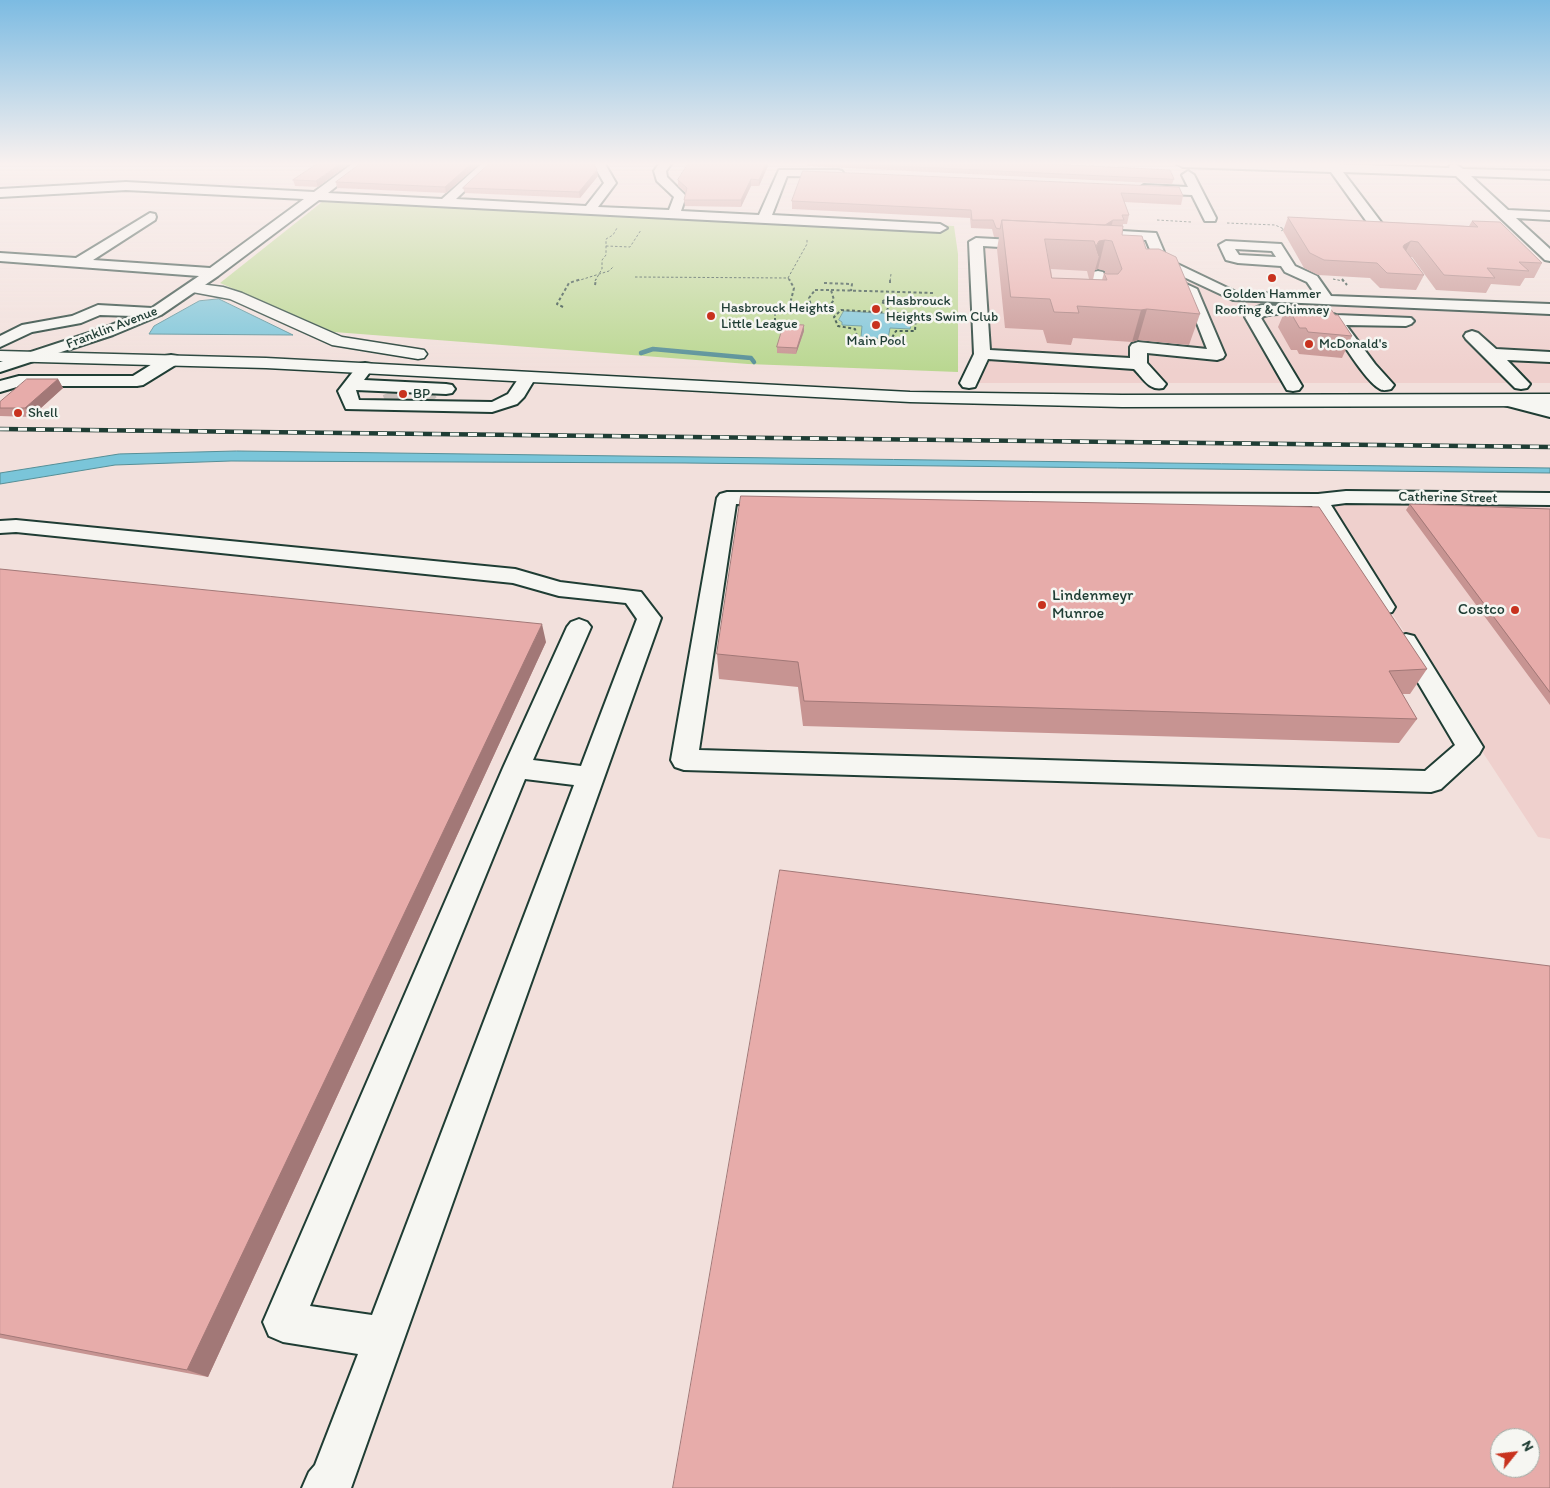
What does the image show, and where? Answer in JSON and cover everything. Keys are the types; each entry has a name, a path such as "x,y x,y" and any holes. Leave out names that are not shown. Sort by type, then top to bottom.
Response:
{"highway":[{"path":"192,288 223,292 236,296 338,341 418,354"},
{"path":"0,343 418,354 774,376 970,383 1293,386 1550,384"},
{"path":"0,356 171,360 365,368 910,397 1132,401 1550,400"}],"street":[{"path":"77,264 124,233"},
{"name":"Franklin Avenue","path":"0,367 122,326 156,312 266,233"},
{"path":"1529,233 1543,245 1550,257"},
{"path":"1108,249 1078,240 1152,236 1150,251 1161,261 1233,296 1550,309"},
{"path":"970,383 982,354 976,242 1051,246"},
{"path":"0,257 213,273"},
{"path":"1285,262 1290,269 1312,279 1328,300"},
{"path":"1119,346 1217,355 1192,292 1144,268"},
{"path":"1098,275 1104,300"},
{"path":"1427,290 1437,305"},
{"path":"0,343 28,328 58,308"},
{"path":"0,328 28,328 76,320 98,310 156,312"},
{"path":"1293,386 1253,317 1262,310 1305,311 1334,320 1418,322"},
{"path":"1334,320 1369,368 1385,385"},
{"path":"1525,323 1531,320 1550,321"},
{"path":"1472,328 1492,354 1521,384"},
{"path":"981,336 1000,337"},
{"path":"1138,347 1139,364 1157,384"},
{"path":"1492,354 1547,351"},
{"path":"982,354 1139,364"},
{"path":"69,381 94,358"},
{"path":"0,386 19,380 137,381 171,360"},
{"path":"365,368 347,391 352,405 383,396 437,398 492,407 506,405 514,401 528,377"},
{"path":"1510,401 1550,412"},
{"name":"Catherine Street","path":"1318,500 1470,747 1431,782 684,760 727,498 1318,500 1346,497 1550,499"},
{"path":"0,527 16,526 515,576 559,589 633,597 649,618 332,1480 325,1488"},
{"path":"385,1337 283,1322 516,768 579,627"},
{"path":"516,768 590,777"}],"path":[{"path":"606,246 630,247 638,233"},
{"path":"788,278 807,244 805,234"},
{"path":"595,285 595,281 602,269 600,264 602,258 606,255"},
{"path":"563,307 557,304 569,283 609,270 614,266"},
{"path":"890,283 891,274"},
{"path":"635,277 788,278"},
{"path":"775,321 775,312 788,312 794,288 788,278"},
{"path":"1326,278 1342,279 1350,289"},
{"path":"824,283 852,284 851,292"},
{"path":"831,290 834,300 828,307 811,306 809,298 815,290 831,290 851,292 890,291 934,294"},
{"path":"889,298 890,291"},
{"path":"889,298 897,302 889,305 881,301 889,298"},
{"path":"888,311 889,305"},
{"path":"841,310 888,311 916,314 915,331 896,331 890,342 875,343 858,340 855,329 838,326 834,318 841,310"}],"shaded area":[{"path":"976,242 1137,250 1233,296 1550,309 1550,383 970,383"},
{"path":"1318,500 1550,506 1550,839 1538,837"}],"green space":[{"path":"282,233 955,233 958,254 958,372 748,364 334,332 220,283"}],"water":[{"path":"219,299 293,335 149,334 154,326 199,301"},
{"name":"Main Pool","path":"844,311 911,315 913,324 910,329 890,328 888,339 861,337 862,326 842,325 842,322 839,320"},
{"path":"237,451 1550,468 1550,473 685,463 231,461 115,465 0,484 0,473 119,454"}],"building":[{"path":"1004,233 1122,233 1122,235 1142,236 1146,249 1159,249 1176,257 1200,314 1147,309 1077,306 1079,313 1054,312 1050,299 1011,297","holes":["1045,239 1094,241 1099,256 1096,246 1099,241 1112,241 1122,269 1118,274 1104,273 1107,280 1052,278"]},
{"path":"1298,233 1512,233 1542,263 1519,262 1529,271 1487,268 1495,278 1444,275 1418,242 1411,241 1403,247 1424,275 1387,273 1377,263 1324,260 1310,253"},
{"path":"1287,306 1330,308 1335,315 1338,315 1352,336 1308,332 1306,328 1300,328"},
{"path":"784,324 804,325 797,348 777,347"},
{"path":"27,379 58,379 25,408 0,408 0,402"},
{"name":"Lindenmeyr Munroe","path":"741,496 1319,507 1427,669 1389,671 1417,719 804,701 798,662 717,654"},
{"name":"Costco","path":"1410,504 1550,509 1550,692"},
{"path":"0,569 542,624 187,1370 0,1334"},
{"path":"780,870 1550,966 1550,1488 673,1488"}],"waterway":[{"path":"641,353 653,349 751,358 754,362"}],"tunnel":[{"path":"390,392 394,401"},
{"path":"424,393 430,402"}],"railway":[{"path":"0,429 1550,447"}],"place":[{"name":"Golden Hammer Roofing & Chimney","path":"1272,278"},
{"name":"Hasbrouck Heights Swim Club","path":"876,309"},
{"name":"Hasbrouck Heights Little League","path":"711,316"},
{"name":"Main Pool","path":"876,325"},
{"name":"McDonald's","path":"1309,344"},
{"name":"BP","path":"403,394"},
{"name":"Shell","path":"18,413"},
{"name":"Lindenmeyr Munroe","path":"1042,605"},
{"name":"Costco","path":"1515,610"}]}
